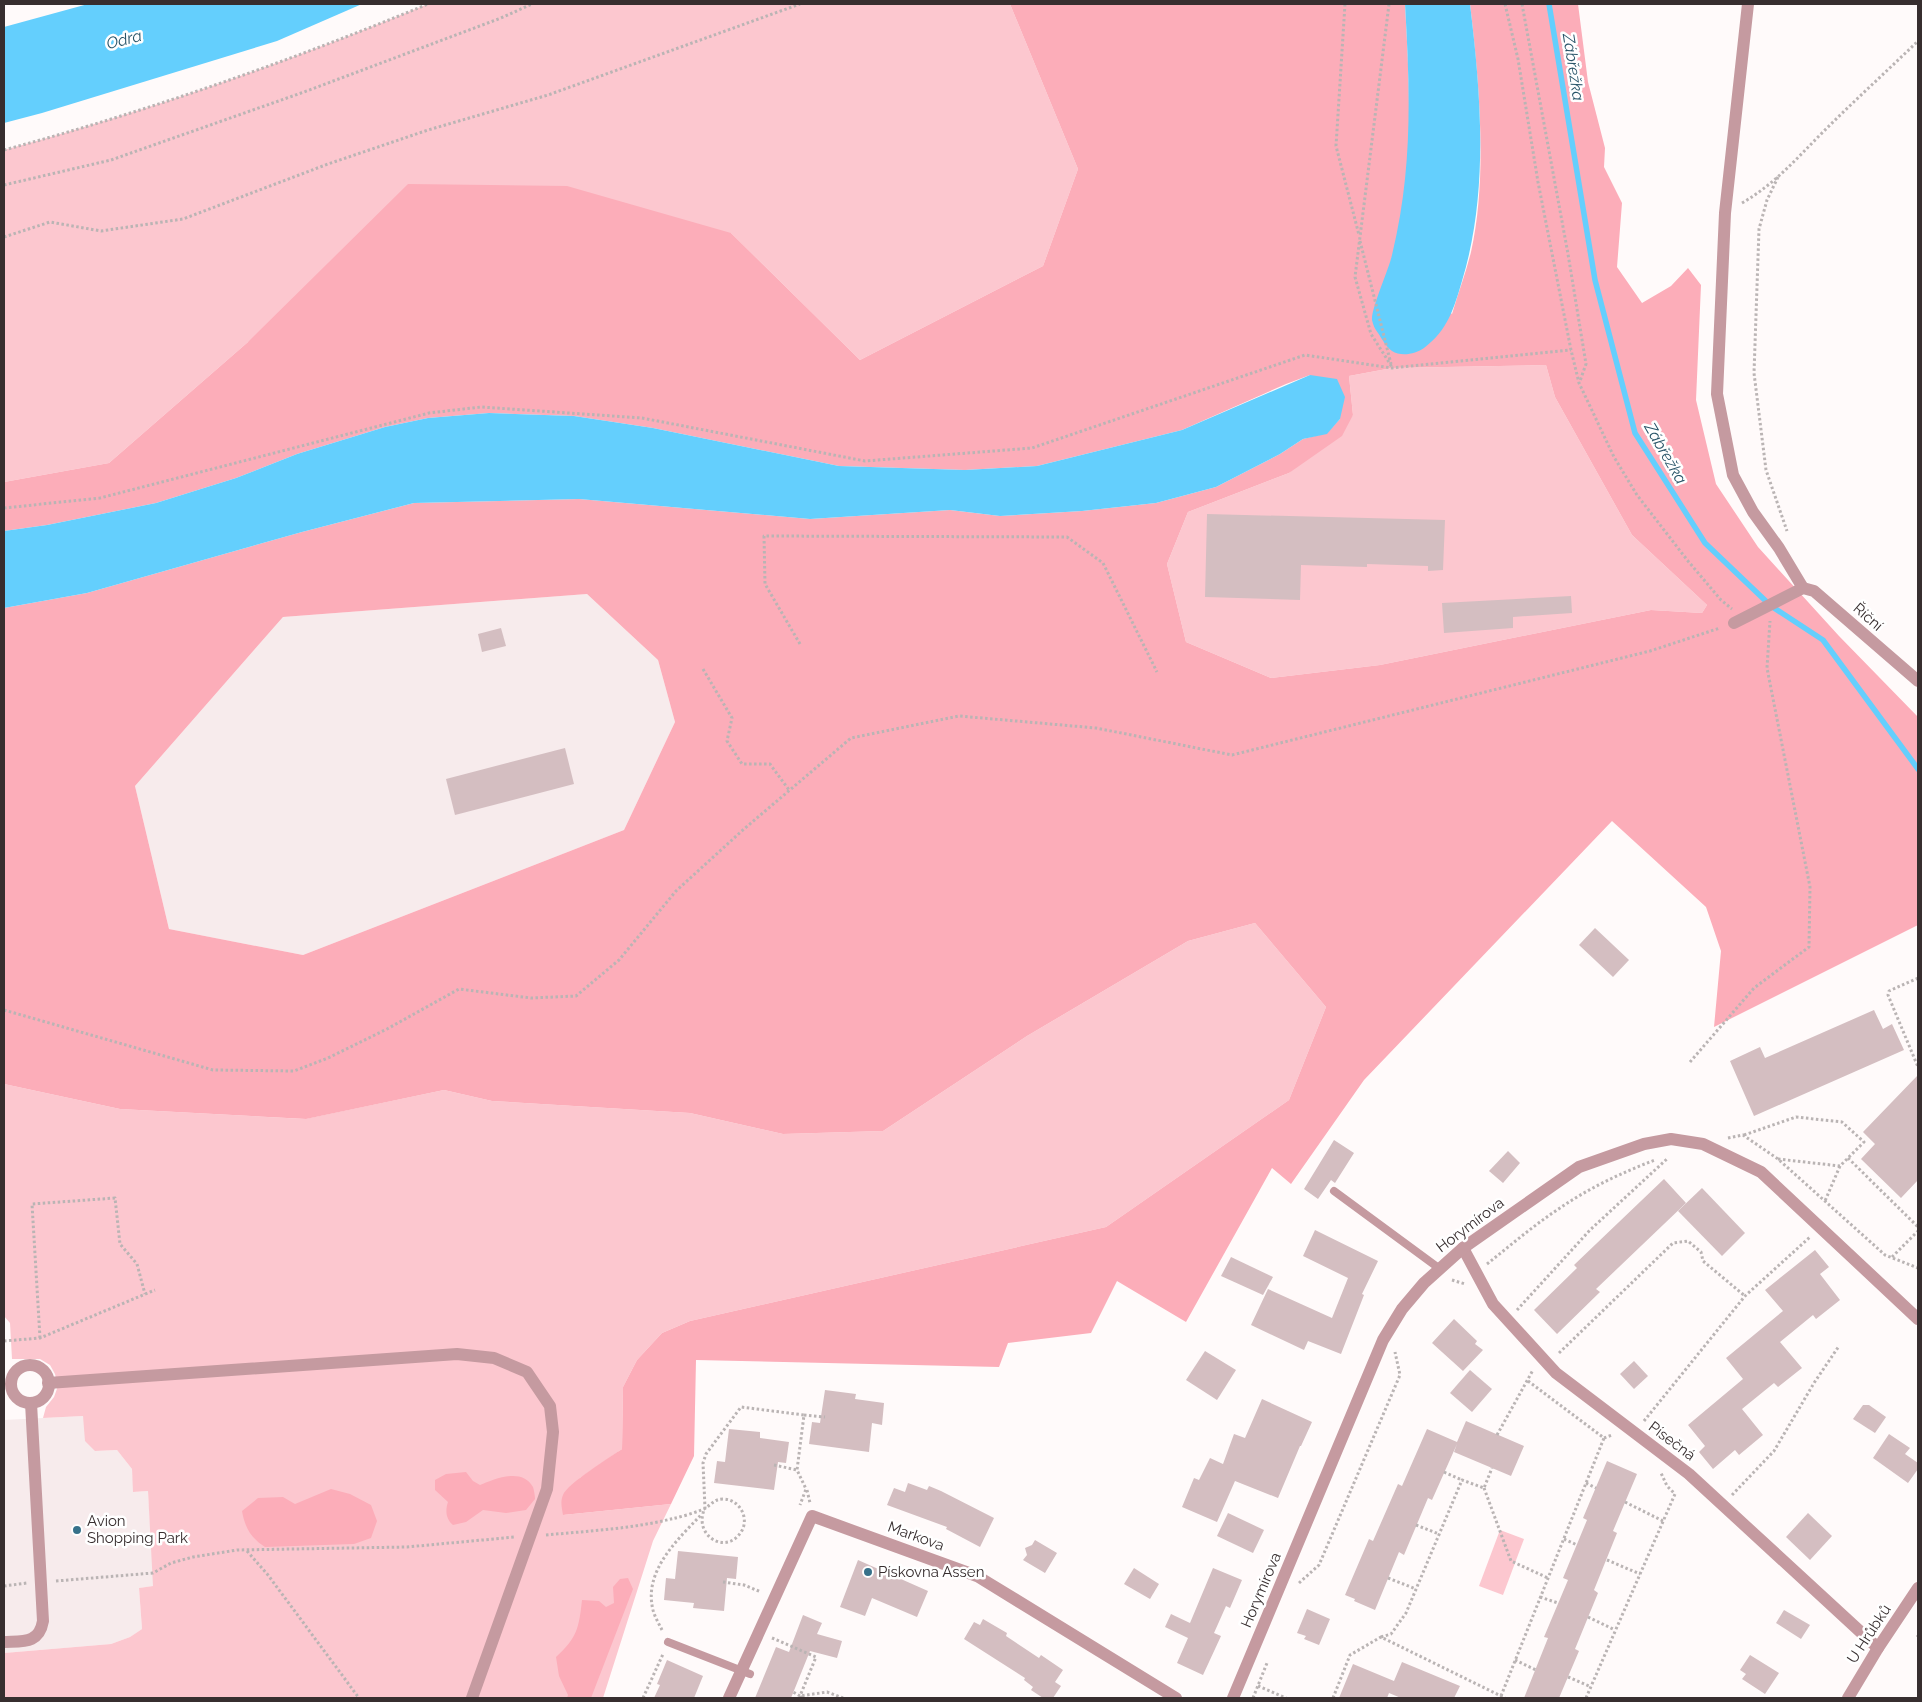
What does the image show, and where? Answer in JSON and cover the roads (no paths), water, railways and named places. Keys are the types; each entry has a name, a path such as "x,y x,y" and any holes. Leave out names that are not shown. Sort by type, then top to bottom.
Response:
{"street":[{"path":"1739,621 1768,611 1798,590 1779,548 1753,512 1733,475 1717,394 1725,212 1748,4"},
{"name":"Říční","path":"1798,590 1814,591 1918,681"},
{"name":"Horymírova","path":"1233,1698 1383,1340 1402,1309 1424,1283 1463,1248 1579,1167 1644,1144 1671,1139 1703,1144 1761,1172 1918,1319"},
{"name":"Písečná","path":"1463,1248 1493,1304 1556,1373 1689,1474 1878,1648"},
{"path":"48,1383 457,1354 494,1358 527,1372 550,1406 553,1432 547,1489 472,1698"},
{"path":"29,1365 36,1366 42,1370 47,1376 48,1383 48,1390 44,1397 31,1403 23,1402 17,1398 7,1385 15,1372 21,1367 29,1365"},
{"path":"4,1642 23,1642 33,1639 41,1631 43,1621 31,1403"},
{"name":"Markova","path":"729,1698 746,1672 812,1516 977,1576 1176,1698"},
{"name":"U Hrůbků","path":"1848,1698 1878,1648 1918,1588"}],"lane":[{"path":"1334,1191 1440,1269"},
{"path":"668,1642 746,1672"}],"water":[{"name":"Odra","path":"88,4 362,4 277,41 4,123 4,27"},
{"path":"1405,4 1470,4 1477,73 1480,143 1476,213 1471,247 1456,300 1449,318 1439,334 1421,350 1404,354 1396,353 1388,348 1376,330 1372,315 1392,255 1404,191 1409,99"},
{"path":"1310,375 1337,379 1345,397 1340,419 1327,434 1303,439 1280,454 1216,487 1156,503 1082,511 1000,516 950,510 810,519 579,499 414,503 302,532 87,593 4,608 4,531 47,525 156,503 236,478 297,454 385,427 428,418 489,413 574,416 653,428 839,466 965,470 1037,466 1182,430"}],"waterway":[{"name":"Zábřežka","path":"1549,4 1595,280 1635,433 1705,543 1771,606 1823,640 1918,769"}],"place":[{"name":"Avion Shopping Park","path":"77,1530"},
{"name":"Pískovna Assen","path":"868,1572"}]}
